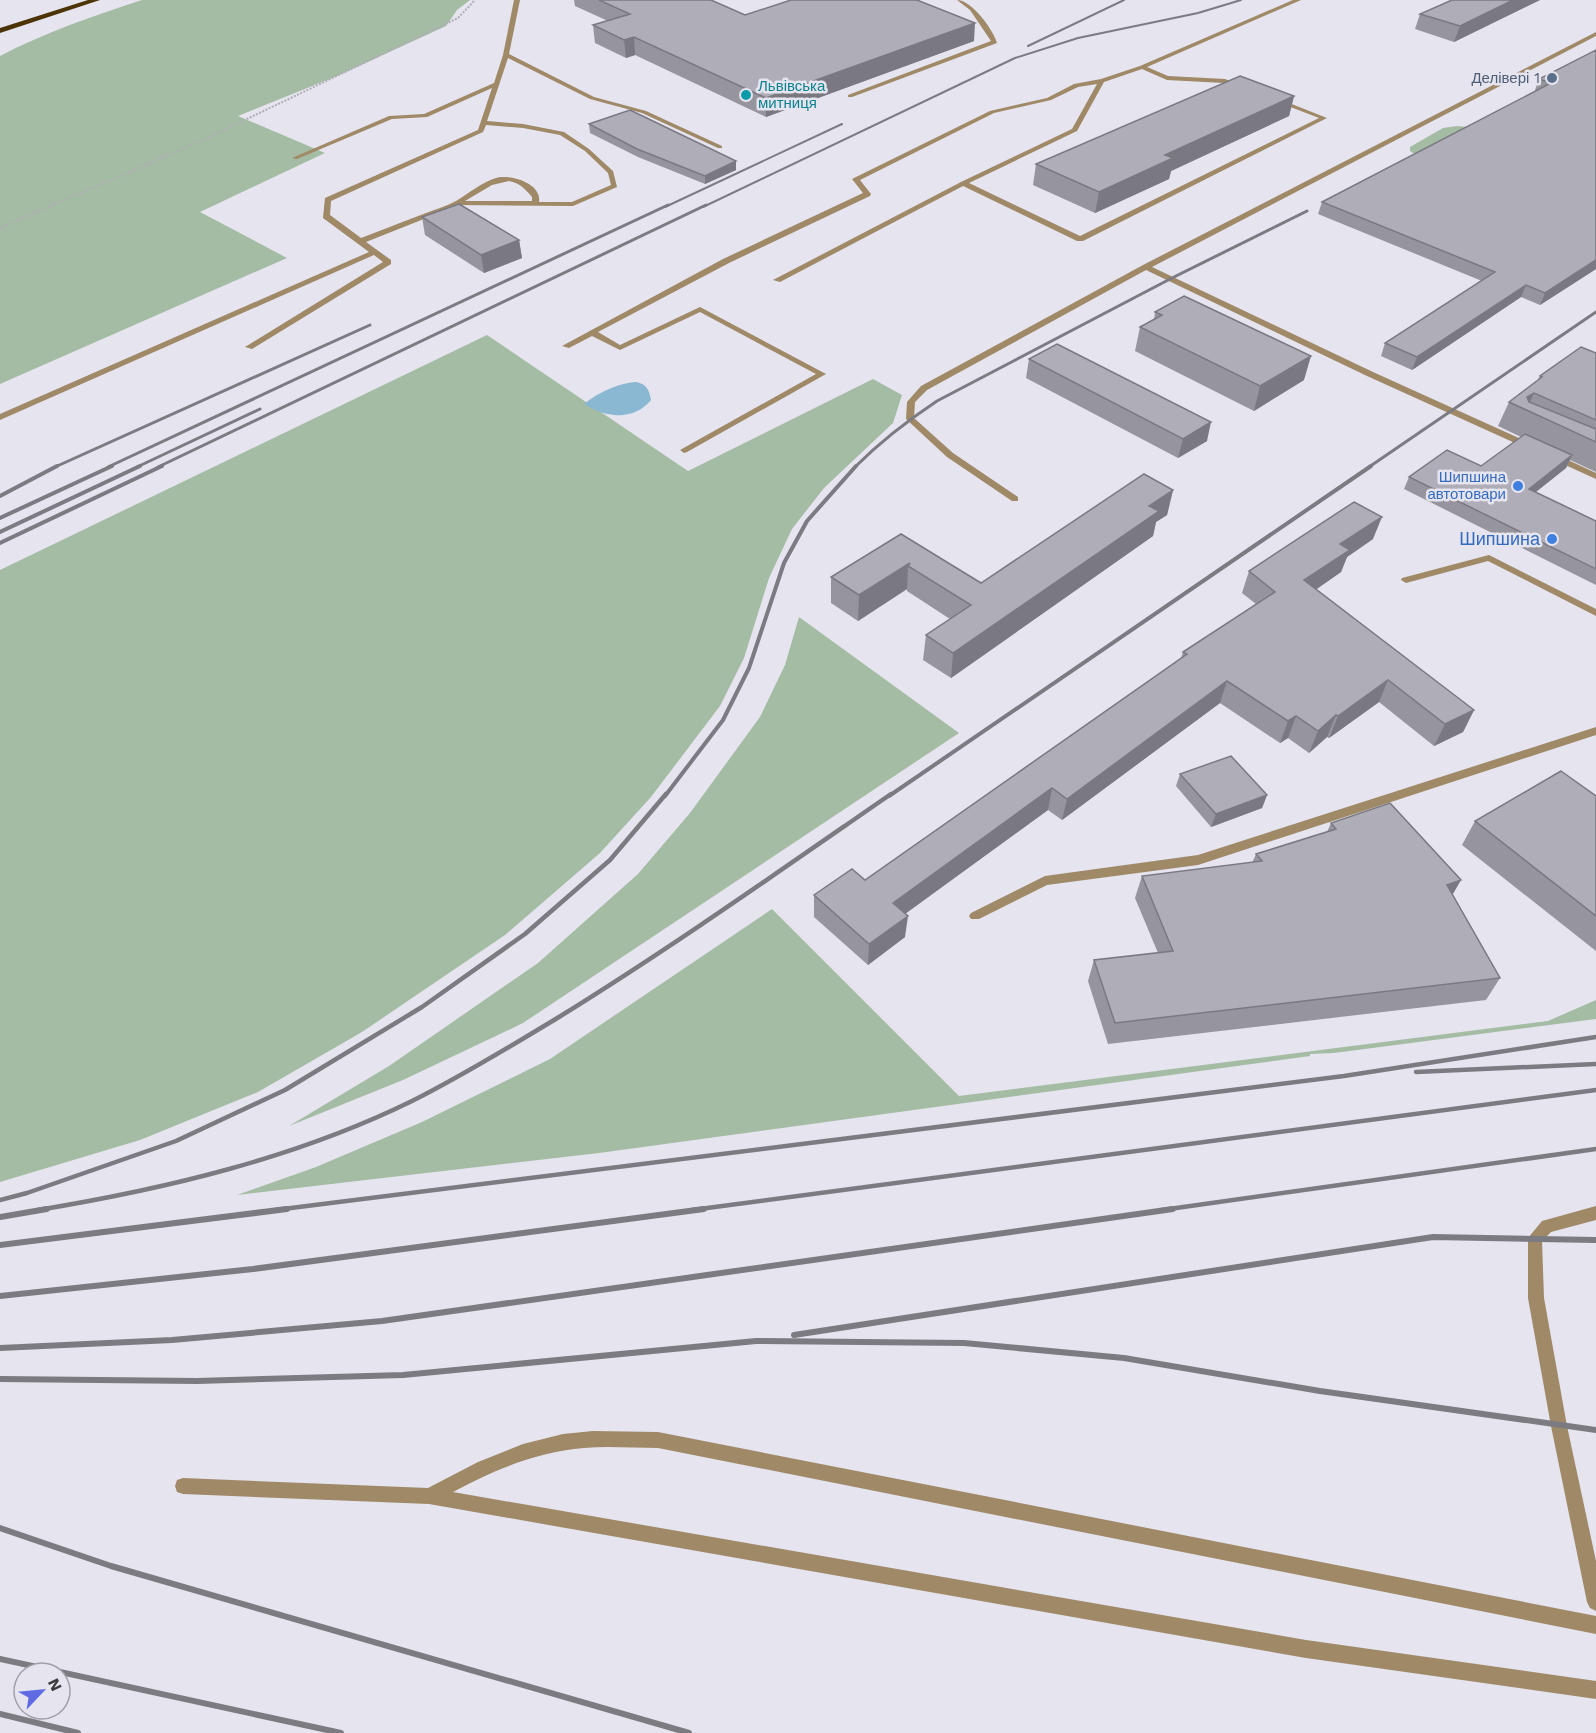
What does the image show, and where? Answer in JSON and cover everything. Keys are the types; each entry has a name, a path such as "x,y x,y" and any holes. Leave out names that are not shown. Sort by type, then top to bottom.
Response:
{"highway":[{"path":"0,30 96,0"}],"lane":[{"path":"249,347 388,262 326,216 328,200 481,131 506,55 517,0"},
{"path":"850,96 995,42 972,9 960,0"},
{"path":"566,346 726,261 867,194 856,179 992,112 1049,99 1076,85 1102,81 1143,68 1298,0"},
{"path":"1278,2 1286,5"},
{"path":"1015,499 950,455 910,419 911,402 924,388 1146,267 1596,34"},
{"path":"506,55 592,98 644,112 720,147"},
{"path":"1143,68 1167,78 1225,81 1247,89"},
{"path":"777,280 963,183 1075,130 1102,81"},
{"path":"295,158 391,117 425,116 496,84"},
{"path":"963,183 1080,239 1324,118 1269,97"},
{"path":"458,203 573,204 615,186 610,172 587,150 562,134 523,126 483,123"},
{"path":"361,241 458,203 478,189 510,176 529,186 536,197 535,203"},
{"path":"0,417 375,252"},
{"path":"1146,267 1370,374 1596,476"},
{"path":"593,333 620,348 700,309 822,374 684,450"},
{"path":"1406,580 1489,558 1596,613"},
{"path":"975,916 1045,881 1198,860 1596,731"},
{"path":"1596,1213 1547,1226 1535,1238 1536,1298 1559,1426 1596,1602"},
{"path":"429,1496 468,1473 519,1453 583,1440 658,1440 1596,1625"},
{"path":"183,1486 429,1496 1305,1649 1596,1690"}],"path":[{"path":"0,228 324,84 458,18 475,0"}],"green space":[{"path":"142,0 470,0 457,10 446,26 337,76 238,116 325,153 200,212 287,258 0,384 0,56 52,32"},
{"path":"1468,127 1422,159 1410,151 1410,147 1443,128"},
{"path":"487,335 688,471 873,379 902,395 893,423 824,488 792,529 769,578 744,658 720,706 651,797 600,853 505,935 362,1032 258,1092 140,1140 0,1182 0,570"},
{"path":"799,617 959,733 523,1023 403,1080 289,1126 389,1066 538,963 638,874 690,813 760,717 785,665"},
{"path":"772,909 959,1096 1548,1021 1596,1000 1596,1019 1334,1053 1310,1054 1310,1056 599,1153 237,1195 316,1167 422,1122 550,1059"}],"water":[{"path":"636,382 647,388 651,400 636,411 628,414 610,414 584,404 608,389"}],"building":[{"path":"599,0 711,0 745,15 791,0 917,0 975,23 766,98 634,37 624,40 593,25 630,14"},
{"path":"1452,0 1513,0 1460,26 1420,14"},
{"path":"1596,50 1596,260 1545,293 1526,285 1417,357 1385,343 1495,272 1322,202 1551,83 1539,79"},
{"path":"1240,76 1294,96 1165,155 1173,158 1099,192 1036,164"},
{"path":"630,110 736,161 705,176 637,149 589,124"},
{"path":"459,204 519,240 481,255 422,217"},
{"path":"1184,296 1311,356 1260,386 1140,327 1162,315 1155,312"},
{"path":"1057,344 1211,422 1183,439 1029,359"},
{"path":"1581,347 1596,353 1596,420 1534,393 1527,397 1529,402 1596,429 1596,442 1509,402 1542,377 1540,376"},
{"path":"1525,434 1572,455 1529,489 1596,521 1596,569 1409,477 1447,450 1481,466"},
{"path":"1144,474 1173,490 1149,506 1159,511 953,653 926,635 971,605 908,566 910,563 859,595 831,577 901,534 981,583"},
{"path":"1354,502 1382,517 1340,544 1350,550 1304,580 1474,710 1445,724 1388,680 1338,716 1336,715 1318,731 1296,716 1288,721 1227,681 1067,799 1052,788 893,903 908,916 869,944 814,895 852,869 865,880 1187,654 1183,652 1275,592 1249,571"},
{"path":"1231,756 1267,795 1216,814 1180,774"},
{"path":"1561,771 1596,796 1596,916 1475,821"},
{"path":"1390,803 1461,880 1447,885 1500,978 1115,1023 1094,960 1173,951 1142,876 1262,861 1256,854 1336,829 1331,823"}],"railway":[{"path":"1028,46 1124,0"},
{"path":"703,207 1015,58 1078,38 1198,13 1241,0"},
{"path":"665,207 842,124"},
{"path":"108,467 668,205"},
{"path":"158,467 706,205"},
{"path":"856,466 894,432 937,401 1172,278 1307,211"},
{"path":"1369,467 1596,312"},
{"path":"56,467 370,325"},
{"path":"137,467 260,409"},
{"path":"0,518 112,466"},
{"path":"0,532 140,466"},
{"path":"0,543 162,466"},
{"path":"665,796 723,720 749,668 784,563 807,521 856,466"},
{"path":"889,796 1371,466"},
{"path":"0,496 56,467"},
{"path":"0,1200 27,1193 176,1141 285,1090 422,1007 525,934 610,860 666,794"},
{"path":"38,1210 134,1192 229,1169 322,1139 412,1101 559,1017 726,908 891,794"},
{"path":"275,1210 1344,1076 1596,1037"},
{"path":"1416,1072 1596,1064"},
{"path":"692,1210 1596,1090"},
{"path":"1162,1210 1596,1149"},
{"path":"0,1217 47,1209"},
{"path":"0,1245 287,1209"},
{"path":"0,1296 253,1269 704,1209"},
{"path":"0,1348 172,1340 382,1321 1173,1209"},
{"path":"794,1335 1433,1237 1596,1240"},
{"path":"0,1379 197,1381 403,1375 756,1341 964,1343 1124,1358 1320,1391 1596,1430"},
{"path":"0,1528 111,1566 689,1733"},
{"path":"0,1659 341,1733"},
{"path":"0,1714 78,1733"}],"place":[{"name":"Делівері 1","path":"1552,78"},
{"name":"Львівська митниця","path":"746,95"},
{"name":"Шипшина автотовари","path":"1518,486"},
{"name":"Шипшина","path":"1552,539"}]}
